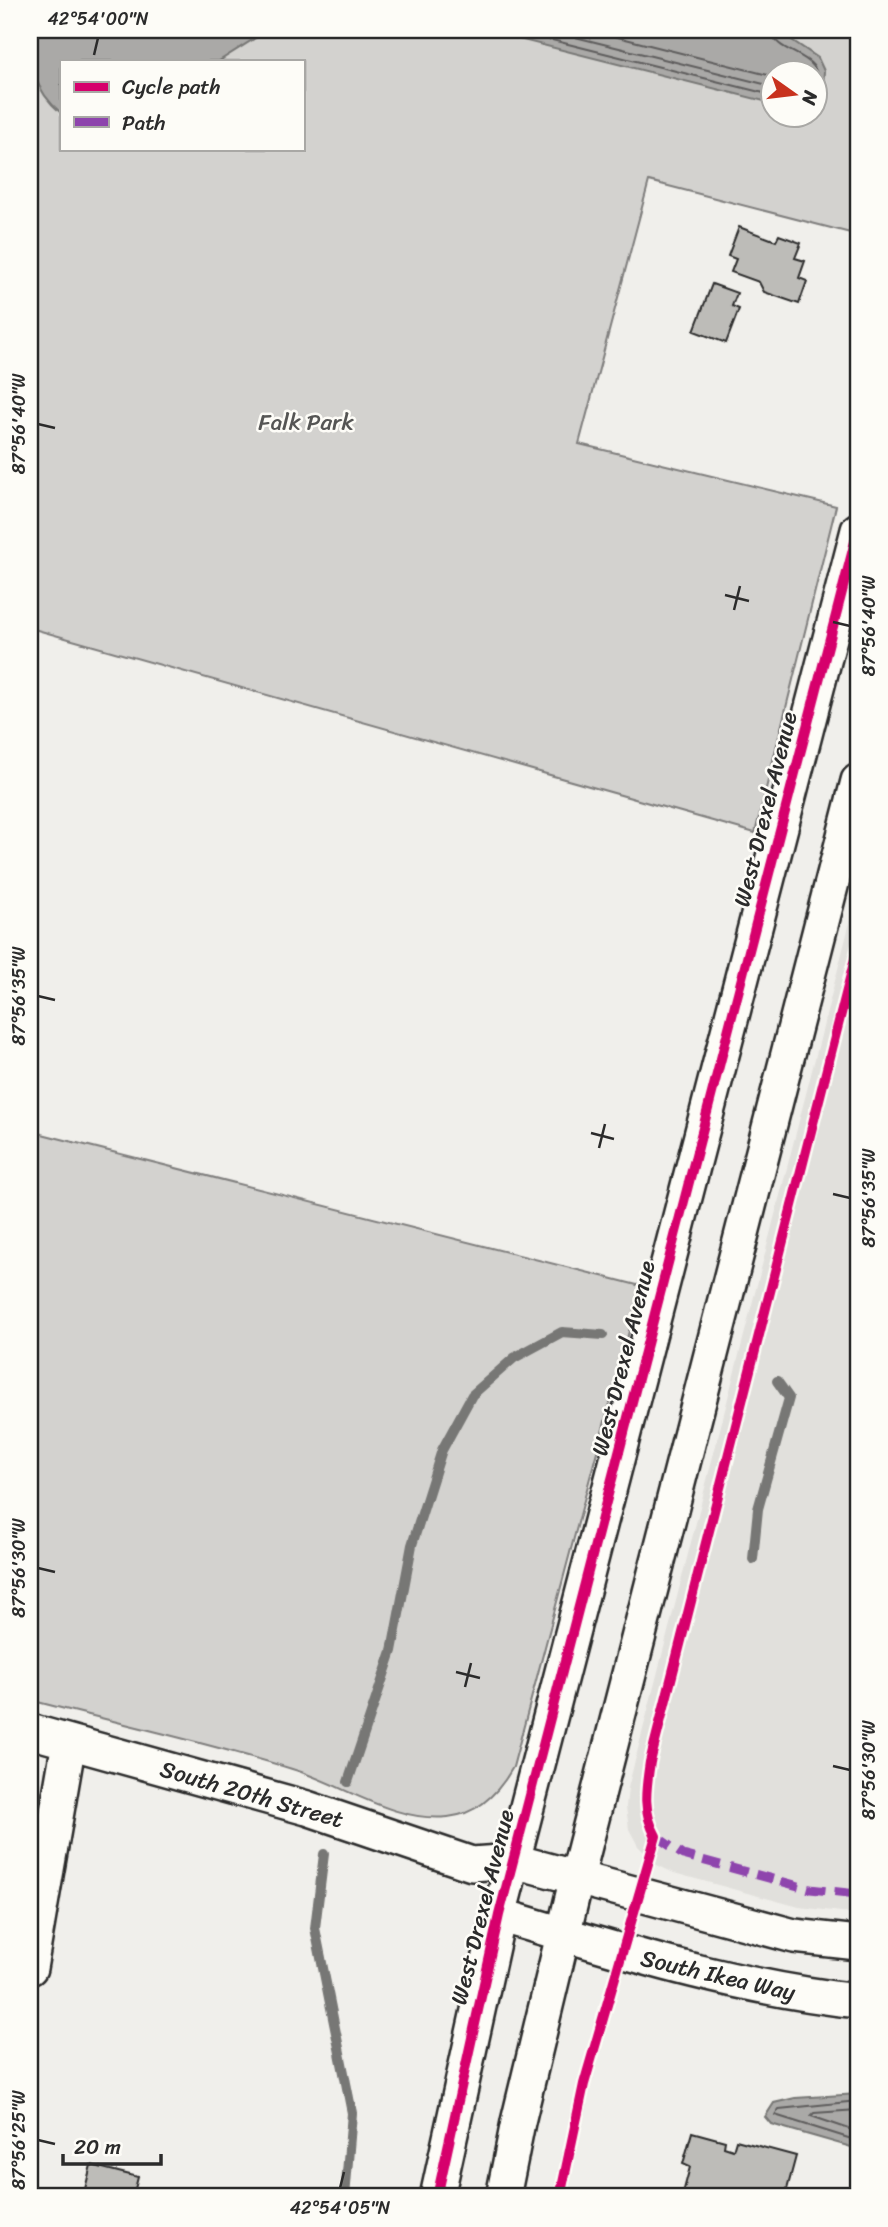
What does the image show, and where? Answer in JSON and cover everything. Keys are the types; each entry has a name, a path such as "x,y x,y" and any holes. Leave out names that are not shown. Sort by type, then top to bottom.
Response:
{"street":[{"name":"West Drexel Avenue","path":"437,2197 499,1915 858,530"},
{"path":"503,2197 518,2122 578,1877 858,781"},
{"name":"South 20th Street","path":"30,1731 307,1808 472,1864 514,1861"},
{"path":"30,1968 69,1742"},
{"path":"514,1861 794,1936 858,1943"},
{"path":"472,1864 499,1915"},
{"name":"South Ikea Way","path":"499,1915 624,1953 804,1995 858,2001"}],"shaded area":[{"path":"858,891 858,1914 799,1907 674,1873 657,1865 638,1846 629,1829 626,1807 628,1788"}],"green space":[{"name":"Falk Park","path":"30,30 858,30 858,235 649,181 579,444 836,506 755,833 30,628"},
{"path":"30,1131 641,1286 513,1767 494,1793 478,1806 448,1817 408,1814 260,1759 30,1700"}],"water":[{"path":"30,30 268,30 221,60 60,60 60,112 44,95 39,85 31,54"},
{"path":"483,30 777,30 818,58 819,60 758,60 758,99"},
{"path":"858,2094 858,2149 771,2124 765,2117 774,2103 795,2098"}],"building":[{"path":"739,227 776,241 779,235 801,243 795,258 805,261 799,278 807,281 799,304 764,292 759,282 731,272 736,259 728,256"},
{"path":"712,284 737,293 732,306 739,309 726,343 694,331"},
{"path":"692,2132 725,2141 724,2147 733,2150 736,2140 796,2156 785,2197 682,2197 690,2167 683,2164"},
{"path":"91,2165 138,2177 133,2197 83,2197"}],"waterway":[{"path":"348,1782 392,1651 412,1545 442,1450 472,1395 514,1358 562,1332 603,1335"},
{"path":"753,1559 758,1509 789,1398 777,1381"},
{"path":"324,1854 315,1928 352,2113 345,2197"}],"marked path":[{"path":"656,1836 683,1855 810,1889 858,1894"}],"cycle path":[{"path":"437,2197 499,1915 858,530"},
{"path":"560,2197 584,2084 656,1836 647,1809 646,1791 650,1762 858,947"}]}
